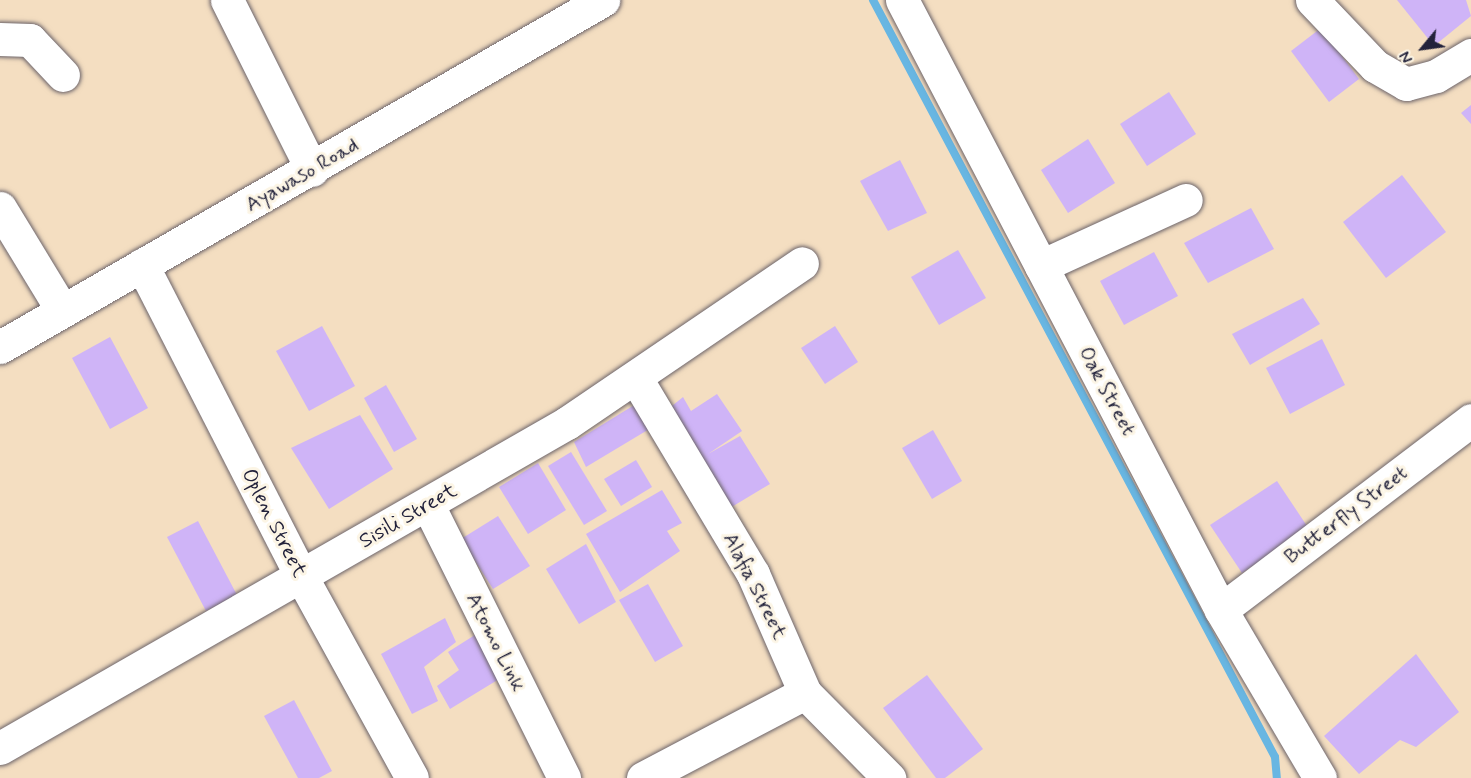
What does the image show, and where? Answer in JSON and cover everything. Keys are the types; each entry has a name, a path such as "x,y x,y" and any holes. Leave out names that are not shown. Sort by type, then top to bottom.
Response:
{"street":[{"path":"227,0 312,170"},
{"name":"Ayawaso Road","path":"0,347 312,170 603,0"},
{"name":"Oak Street","path":"902,0 1221,610 1320,778"},
{"path":"1312,0 1375,66 1406,84 1436,76 1471,55"},
{"path":"0,39 30,40 63,75"},
{"path":"1041,266 1186,200"},
{"path":"0,208 62,310"},
{"name":"Sisili Street","path":"0,748 428,505 637,380 802,263"},
{"name":"Oplen Street","path":"142,265 301,576 412,778"},
{"name":"Alafia Street","path":"637,380 753,574 805,693 889,778"},
{"name":"Butterfly Street","path":"1221,610 1471,420"},
{"name":"Atomo Link","path":"428,505 564,778"},
{"path":"643,778 805,693"}],"building":[{"path":"1397,0 1466,0 1471,16 1434,46"},
{"path":"1321,28 1359,79 1329,102 1291,51"},
{"path":"1169,92 1196,134 1147,166 1120,124"},
{"path":"1471,105 1471,124 1461,113"},
{"path":"1088,139 1115,183 1068,213 1041,170"},
{"path":"900,160 927,213 888,231 860,181"},
{"path":"1402,175 1446,232 1386,278 1343,222"},
{"path":"1251,208 1274,249 1208,283 1184,243"},
{"path":"958,250 986,298 939,325 911,277"},
{"path":"1154,252 1178,296 1124,325 1100,281"},
{"path":"1303,298 1320,324 1250,365 1232,334"},
{"path":"322,326 355,386 309,411 276,351"},
{"path":"835,326 858,362 825,384 801,348"},
{"path":"110,337 148,408 110,429 72,358"},
{"path":"1322,339 1345,385 1290,414 1266,368"},
{"path":"386,385 417,439 394,452 364,398"},
{"path":"717,394 742,431 708,454 740,436 770,484 730,508 667,410 683,397 691,411"},
{"path":"636,404 651,428 586,467 574,442"},
{"path":"360,415 393,469 329,509 291,448"},
{"path":"933,430 962,481 932,499 902,448"},
{"path":"571,452 607,511 584,525 548,466"},
{"path":"636,460 652,487 621,506 604,479"},
{"path":"538,463 566,510 528,534 499,487"},
{"path":"1277,481 1309,529 1242,573 1210,525"},
{"path":"662,490 682,523 667,531 680,551 620,592 586,534"},
{"path":"498,516 530,566 493,589 461,539"},
{"path":"198,521 237,595 206,611 167,537"},
{"path":"586,544 616,602 579,624 546,569"},
{"path":"648,584 683,646 655,662 619,600"},
{"path":"445,618 456,642 424,667 438,701 412,714 381,654"},
{"path":"478,633 504,676 450,709 437,686 459,670 448,652"},
{"path":"1416,654 1459,712 1416,747 1400,740 1359,774 1324,736"},
{"path":"927,675 983,749 945,778 936,778 883,708"},
{"path":"294,700 332,771 319,778 298,778 264,716"}],"waterway":[{"path":"873,0 1275,757 1277,778"}]}
